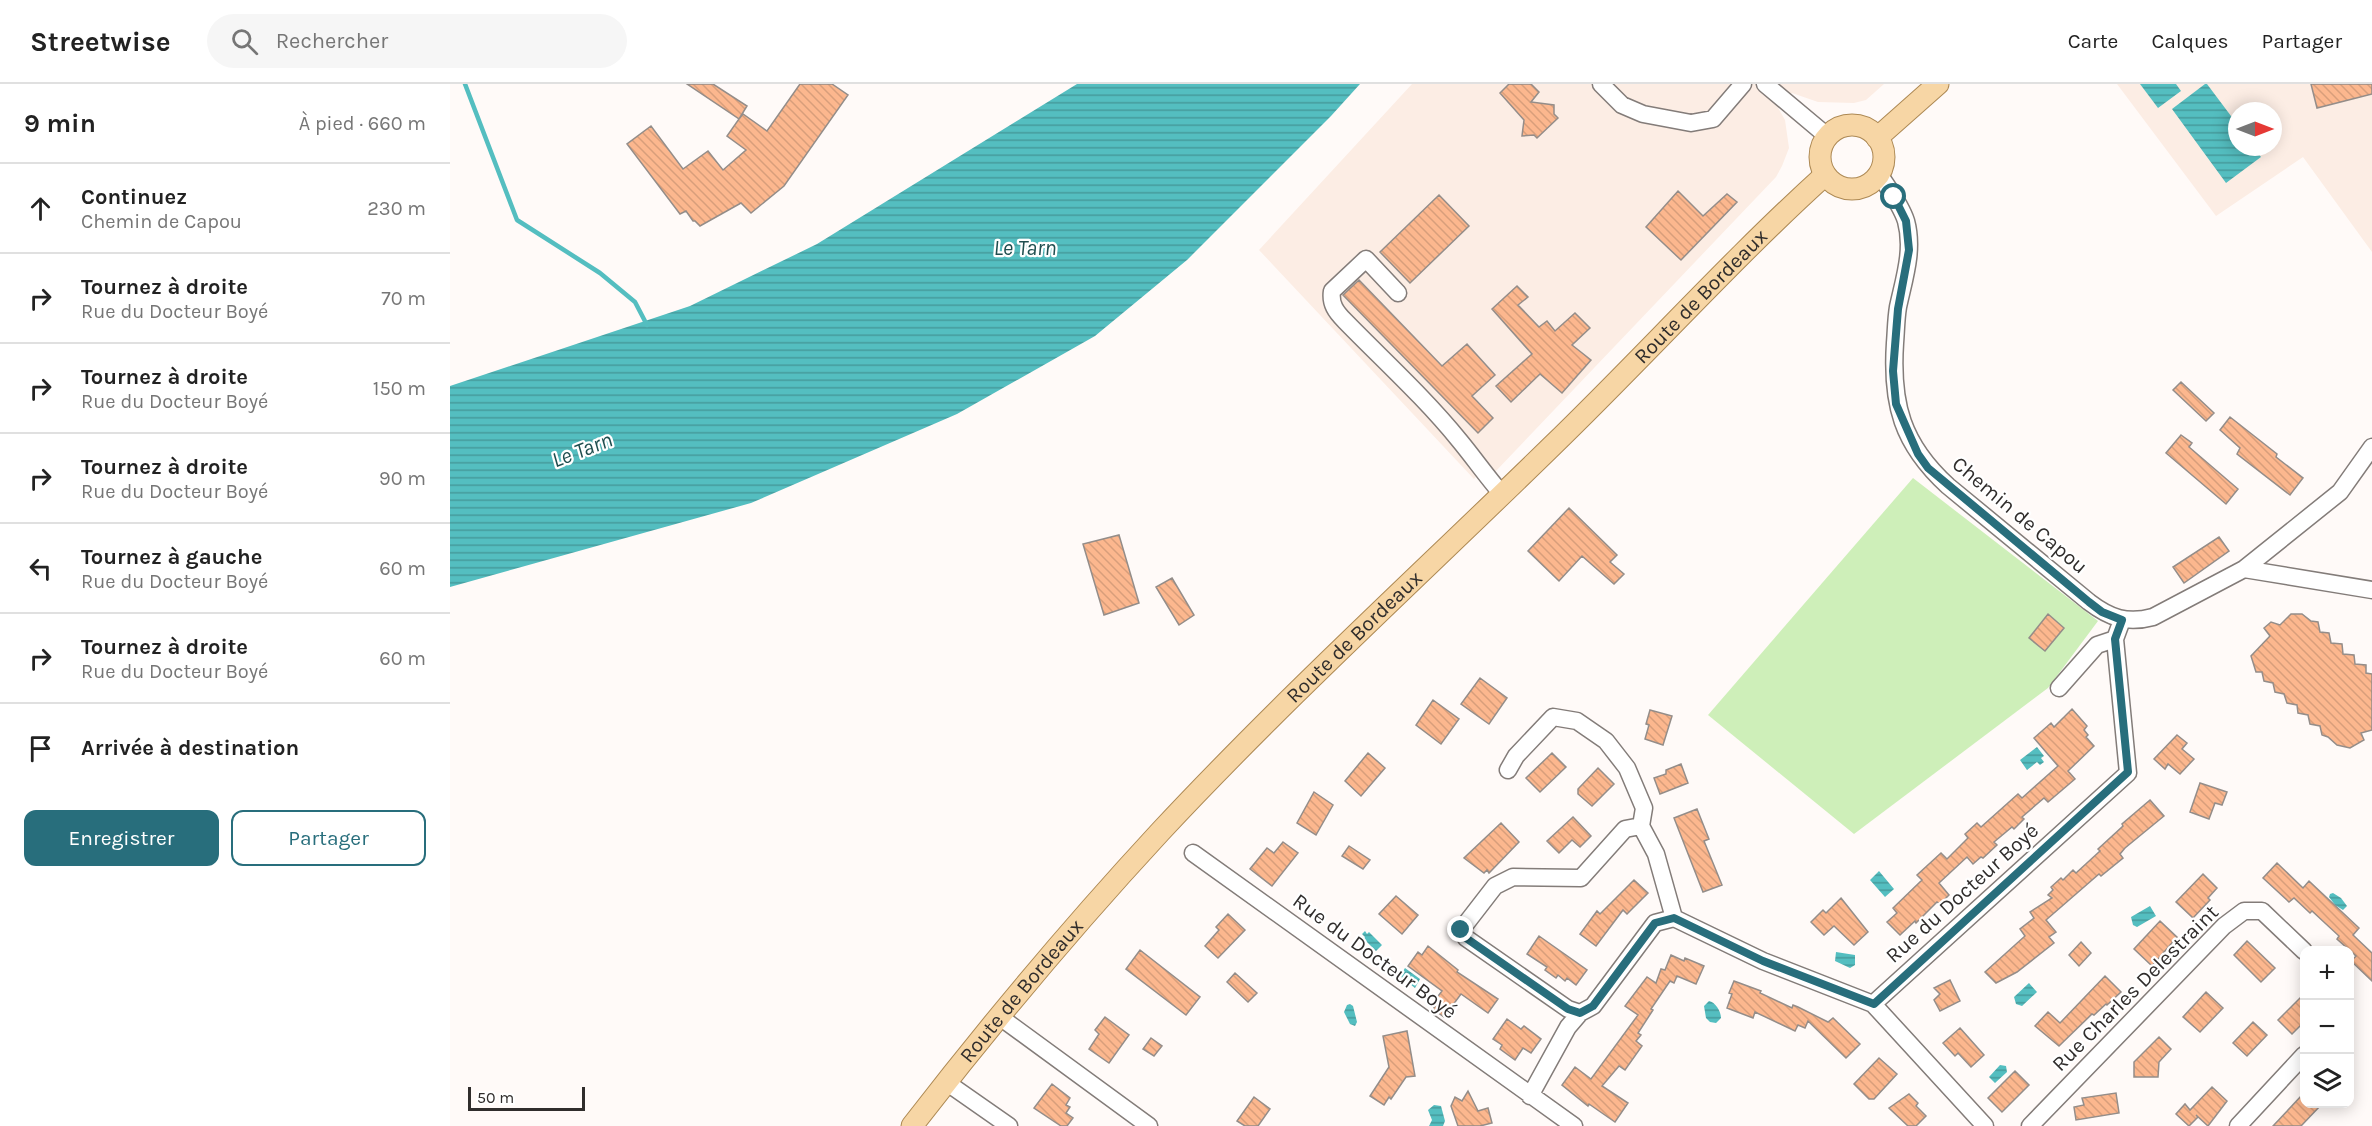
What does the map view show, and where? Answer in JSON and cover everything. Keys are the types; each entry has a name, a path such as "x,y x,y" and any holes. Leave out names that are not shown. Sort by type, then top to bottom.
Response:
{"main road":[{"path":"1877,138 1938,84"},
{"path":"1856,125 1866,128 1877,138 1883,153 1883,164 1879,174 1872,182 1852,189 1842,188 1832,183 1825,175 1821,166 1822,145 1827,136 1836,129 1856,125"},
{"name":"Route de Bordeaux","path":"912,1126 1000,1017 1121,876 1195,796 1741,255 1825,175"}],"street":[{"path":"1601,84 1622,105 1643,114 1691,123 1713,119 1743,84"},
{"path":"1766,84 1827,136"},
{"name":"Chemin de Capou","path":"1879,174 1906,221 1909,250 1898,309 1893,371 1896,404 1918,454 1928,468 1948,486 2089,602 2102,612 2122,620"},
{"path":"1398,293 1366,259 1332,291 1331,298 1338,314 1459,440 1502,494"},
{"path":"2122,620 2137,621 2153,617 2244,569 2340,492 2372,447"},
{"path":"2244,569 2372,590"},
{"name":"Rue du Docteur Boyé","path":"1874,1004 2128,772 2115,639 2122,620"},
{"path":"2059,688 2097,645 2115,639"},
{"path":"1508,770 1516,756 1553,717 1577,721 1606,741 1627,768 1644,808 1641,826 1656,854 1674,918"},
{"path":"1580,1013 1568,1009 1466,938 1461,930 1495,886 1513,877 1581,878 1625,829 1641,826"},
{"name":"Rue du Docteur Boyé","path":"1193,853 1574,1126"},
{"name":"Rue Charles Delestraint","path":"2030,1126 2224,926 2244,911 2262,911 2300,947"},
{"path":"1530,1096 1568,1027 1580,1013 1593,1006 1655,923 1674,918 1763,961 1874,1004 1985,1126"},
{"path":"1000,1017 1149,1126"},
{"path":"2238,1126 2300,1059"},
{"path":"946,1082 1009,1126"}],"shaded area":[{"path":"1412,84 1884,84 1866,100 1854,103 1818,102 1792,93 1777,106 1785,120 1789,148 1776,177 1495,472 1485,467 1474,479 1259,250"},
{"path":"2117,84 2372,84 2372,252 2303,157 2216,216"}],"green space":[{"path":"1913,478 2098,621 2048,688 1854,834 1708,715"}],"water":[{"name":"Le Tarn","path":"1077,84 1360,84 1187,260 1095,336 957,414 751,503 450,587 450,386 690,306 817,244"},
{"path":"2140,84 2176,84 2181,91 2158,108"},
{"path":"2207,84 2228,112 2228,156 2261,157 2226,183 2172,109"},
{"path":"2037,747 2044,756 2041,758 2044,762 2040,765 2037,762 2027,770 2020,760"},
{"path":"1879,871 1894,889 1885,897 1870,880"},
{"path":"2333,893 2347,906 2343,910 2329,897"},
{"path":"2150,906 2156,916 2137,927 2133,925 2131,917"},
{"path":"1365,931 1382,945 1376,951 1364,939 1362,934"},
{"path":"1836,952 1855,955 1855,965 1850,968 1835,961"},
{"path":"1405,968 1420,979 1415,988 1400,976"},
{"path":"2029,983 2037,992 2022,1006 2016,1004 2014,997"},
{"path":"1709,1001 1720,1013 1721,1018 1716,1023 1706,1018 1704,1006"},
{"path":"1350,1004 1353,1006 1357,1022 1355,1026 1350,1024 1344,1012"},
{"path":"2000,1065 2006,1066 2007,1072 1995,1083 1989,1077"},
{"path":"1434,1105 1441,1106 1445,1121 1443,1126 1429,1126 1432,1120 1428,1110"}],"building":[{"path":"687,84 713,84 747,106 739,119"},
{"path":"800,84 832,84 848,95 784,186 751,213 741,203 700,226 686,211 680,214 627,144 651,126 683,169 708,151 723,170 746,150 727,136 743,114 767,131"},
{"path":"1509,84 1531,84 1539,92 1531,102 1554,105 1554,114 1558,118 1537,138 1534,135 1522,136 1524,120 1500,93"},
{"path":"2311,84 2372,84 2372,94 2317,108"},
{"path":"1678,191 1703,216 1727,194 1737,202 1681,260 1646,227"},
{"path":"1439,195 1469,226 1410,283 1380,252"},
{"path":"1359,280 1442,366 1467,344 1495,375 1472,396 1493,418 1478,433 1343,295"},
{"path":"1517,286 1528,297 1518,305 1539,327 1547,321 1555,331 1575,313 1590,328 1572,345 1591,360 1562,393 1540,374 1511,402 1496,386 1532,354 1492,309"},
{"path":"2181,382 2214,413 2206,421 2173,390"},
{"path":"2230,417 2303,478 2290,495 2237,454 2240,448 2220,430"},
{"path":"2181,435 2192,443 2189,447 2238,489 2226,504 2166,453"},
{"path":"1569,508 1617,555 1610,562 1624,574 1614,584 1582,556 1559,581 1528,551"},
{"path":"1119,535 1139,603 1104,615 1083,544"},
{"path":"2219,537 2229,551 2184,583 2173,567"},
{"path":"1172,578 1194,615 1179,625 1156,587"},
{"path":"2048,614 2064,628 2045,651 2029,638"},
{"path":"2291,614 2302,614 2311,621 2318,622 2320,632 2329,633 2331,643 2342,644 2343,654 2354,655 2355,664 2366,665 2366,673 2372,674 2372,730 2361,733 2364,740 2350,748 2337,745 2322,735 2320,726 2310,724 2308,715 2298,713 2297,705 2287,703 2284,694 2275,692 2273,683 2264,681 2262,672 2256,672 2251,656 2270,636 2264,628 2271,622 2280,625"},
{"path":"1480,678 1507,698 1489,724 1461,704"},
{"path":"1433,700 1459,719 1441,744 1416,725"},
{"path":"2072,709 2087,726 2084,730 2088,735 2086,737 2094,746 2068,771 2075,779 2048,802 2044,798 2022,817 2024,819 2014,829 2012,827 1994,842 1997,845 1983,858 1981,857 1973,864 1967,857 1939,883 1949,895 1940,904 1937,902 1900,935 1887,922 1897,913 1893,908 1922,880 1917,875 1941,853 1947,859 1968,838 1965,834 1977,823 1981,827 2018,794 2022,798 2058,766 2034,738 2051,723 2054,727"},
{"path":"1650,710 1672,716 1663,745 1645,739"},
{"path":"2177,735 2187,743 2182,749 2194,759 2180,774 2168,764 2165,769 2154,759"},
{"path":"1368,753 1385,768 1361,796 1345,781"},
{"path":"1552,753 1566,767 1540,792 1526,778"},
{"path":"1681,764 1688,783 1660,794 1654,778 1666,774 1666,770"},
{"path":"1598,768 1614,784 1592,806 1578,794 1578,789"},
{"path":"2200,783 2227,792 2222,805 2215,803 2209,819 2190,812"},
{"path":"1314,792 1333,805 1316,835 1297,823"},
{"path":"2150,800 2164,816 2125,848 2120,854 2123,858 2101,876 2099,874 2046,920 2056,932 2049,937 2054,943 2017,972 1996,983 1985,972 2025,936 2020,929 2034,918 2030,912 2052,898 2048,895 2053,890 2051,887 2073,870 2076,873 2100,851 2098,849 2123,826 2122,824"},
{"path":"1697,809 1709,839 1704,841 1722,885 1703,892 1674,818"},
{"path":"1573,817 1591,836 1580,847 1572,840 1559,853 1547,841"},
{"path":"1501,823 1519,842 1489,873 1487,870 1484,873 1464,858"},
{"path":"1283,842 1298,853 1272,886 1250,869 1267,848 1274,853"},
{"path":"1349,846 1370,860 1363,869 1342,856"},
{"path":"2277,863 2303,888 2309,881 2359,928 2353,935 2372,953 2372,981 2354,964 2356,956 2354,946 2345,946 2337,939 2339,936 2312,911 2310,913 2294,898 2289,902 2263,878"},
{"path":"2203,874 2217,888 2208,898 2210,900 2193,918 2176,902"},
{"path":"1634,880 1648,893 1627,914 1623,910 1596,946 1580,934 1597,911 1600,914"},
{"path":"1396,896 1418,915 1402,934 1379,914"},
{"path":"1841,898 1868,932 1854,945 1834,926 1824,935 1811,922 1823,910 1826,913"},
{"path":"1228,914 1245,930 1218,958 1205,946 1219,930 1216,927"},
{"path":"2160,921 2177,937 2152,966 2134,949"},
{"path":"1539,936 1587,970 1576,985 1567,978 1565,981 1558,975 1556,978 1545,970 1547,967 1527,954"},
{"path":"2247,941 2275,968 2261,982 2234,955"},
{"path":"2081,942 2091,953 2079,966 2069,955"},
{"path":"1428,946 1458,970 1457,972 1498,999 1488,1013 1461,994 1444,1017 1433,1009 1435,1006 1432,1004 1442,991 1408,966 1418,952 1422,955"},
{"path":"1140,950 1200,997 1186,1015 1126,969"},
{"path":"1671,955 1704,966 1696,984 1677,976 1674,983 1670,981 1638,1033 1641,1035 1636,1041 1642,1046 1625,1070 1619,1066 1602,1086 1628,1103 1615,1122 1589,1104 1588,1106 1562,1085 1575,1067 1591,1079 1638,1015 1625,1006 1647,977 1656,983 1661,969 1665,970"},
{"path":"1235,973 1257,993 1248,1002 1227,982"},
{"path":"2105,976 2121,992 2094,1015 2092,1014 2059,1046 2035,1026 2048,1012 2060,1023"},
{"path":"1950,980 1960,1001 1940,1011 1934,1000 1940,994 1934,988"},
{"path":"1734,981 1828,1022 1833,1018 1860,1044 1846,1058 1808,1021 1805,1028 1798,1025 1795,1031 1755,1012 1753,1018 1727,1008 1732,994 1729,993"},
{"path":"2206,992 2223,1008 2200,1032 2183,1017"},
{"path":"2300,998 2300,1026 2292,1034 2278,1020"},
{"path":"1105,1017 1129,1035 1109,1063 1089,1049 1099,1034 1095,1030"},
{"path":"1507,1019 1521,1029 1524,1026 1541,1039 1531,1053 1523,1048 1515,1060 1500,1049 1502,1045 1493,1039"},
{"path":"2253,1022 2267,1035 2247,1056 2233,1043"},
{"path":"1960,1028 1984,1055 1971,1067 1958,1053 1955,1056 1943,1043"},
{"path":"1407,1031 1415,1076 1406,1077 1384,1105 1370,1096 1389,1067 1383,1036"},
{"path":"2159,1037 2171,1049 2159,1062 2158,1077 2134,1077 2134,1062"},
{"path":"1151,1038 1162,1046 1154,1056 1143,1049"},
{"path":"1879,1058 1897,1074 1874,1099 1869,1099 1854,1084"},
{"path":"2015,1071 2029,1085 2002,1112 1988,1098"},
{"path":"1052,1084 1070,1098 1066,1105 1070,1107 1066,1113 1073,1118 1067,1126 1061,1126 1034,1108"},
{"path":"2212,1087 2227,1101 2208,1126 2196,1115 2198,1117 2189,1126 2176,1114 2185,1104 2190,1110"},
{"path":"1468,1091 1478,1111 1488,1108 1492,1123 1480,1126 1458,1126 1451,1106 1455,1097 1462,1101"},
{"path":"2116,1093 2119,1113 2076,1120 2074,1107 2084,1105 2082,1098"},
{"path":"1909,1094 1926,1116 1916,1126 1908,1126 1889,1108"},
{"path":"1254,1097 1270,1109 1258,1126 1245,1126 1237,1121"},
{"path":"2300,1097 2300,1108 2318,1108 2301,1126 2273,1126"}],"waterway":[{"path":"465,84 517,220 600,273 635,302 647,325"}],"route":[{"path":"1461,930 1466,938 1568,1009 1580,1013 1593,1006 1655,923 1674,918 1763,961 1874,1004 2128,772 2115,639 2122,620 2102,612 2089,602 1928,468 1918,454 1896,404 1893,371 1898,309 1905,282 1909,250 1906,221 1894,197"}]}
